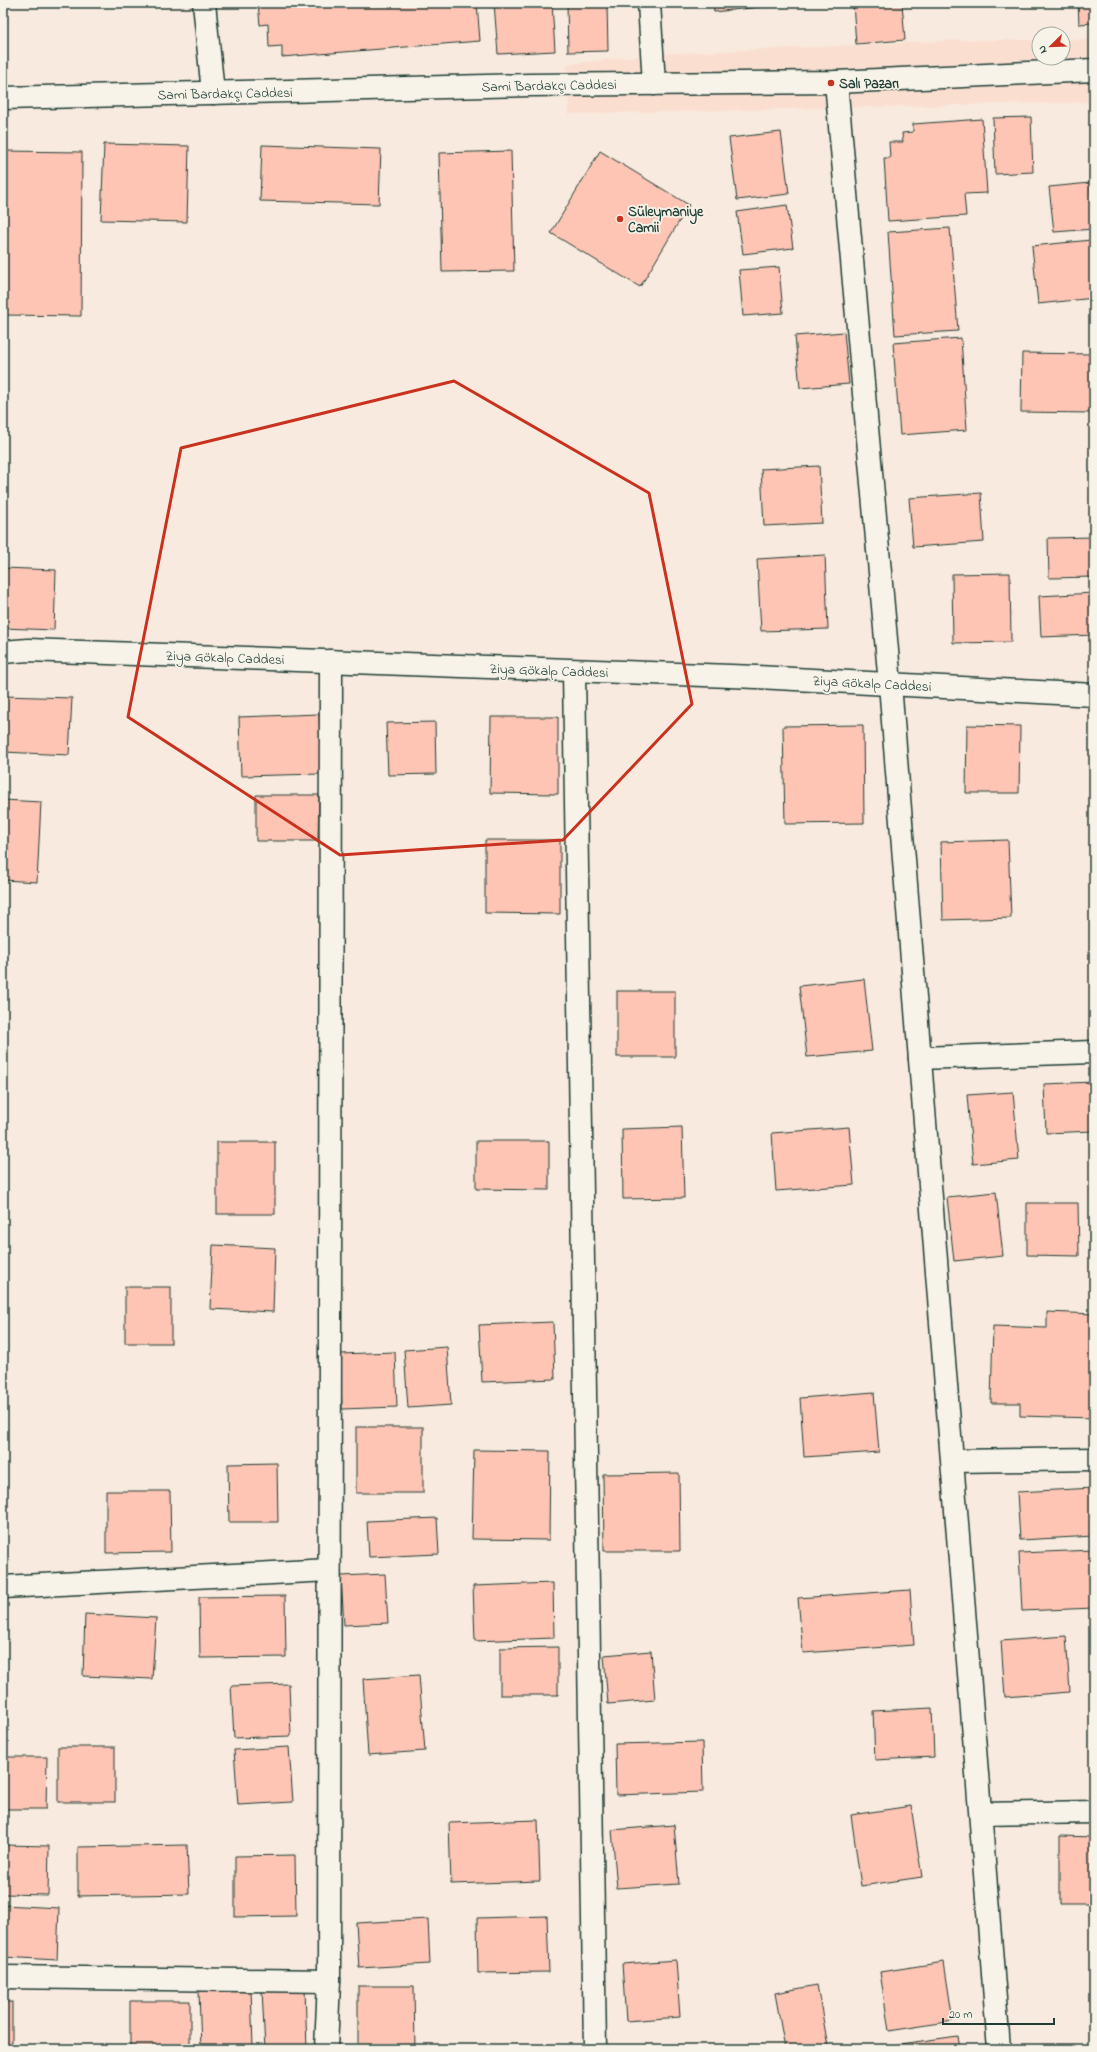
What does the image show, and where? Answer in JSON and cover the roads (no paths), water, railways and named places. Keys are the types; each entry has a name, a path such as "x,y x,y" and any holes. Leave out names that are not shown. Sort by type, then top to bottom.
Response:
{"street":[{"path":"204,3 213,93"},
{"path":"649,3 654,84"},
{"name":"Sami Bardakçı Caddesi","path":"3,98 529,85 836,82 1094,70"},
{"path":"836,82 890,684 999,2049"},
{"name":"Ziya Gökalp Caddesi","path":"3,652 28,650 331,661 1094,694"},
{"path":"326,2049 329,1982 331,661"},
{"path":"574,671 595,2049"},
{"path":"920,1058 1094,1052"},
{"path":"953,1461 1094,1459"},
{"path":"3,1587 329,1570"},
{"path":"981,1814 1094,1812"},
{"path":"3,1977 329,1982"}],"place":[{"name":"Salı Pazarı","path":"831,83"},
{"name":"Süleymaniye Camii","path":"620,219"}]}
